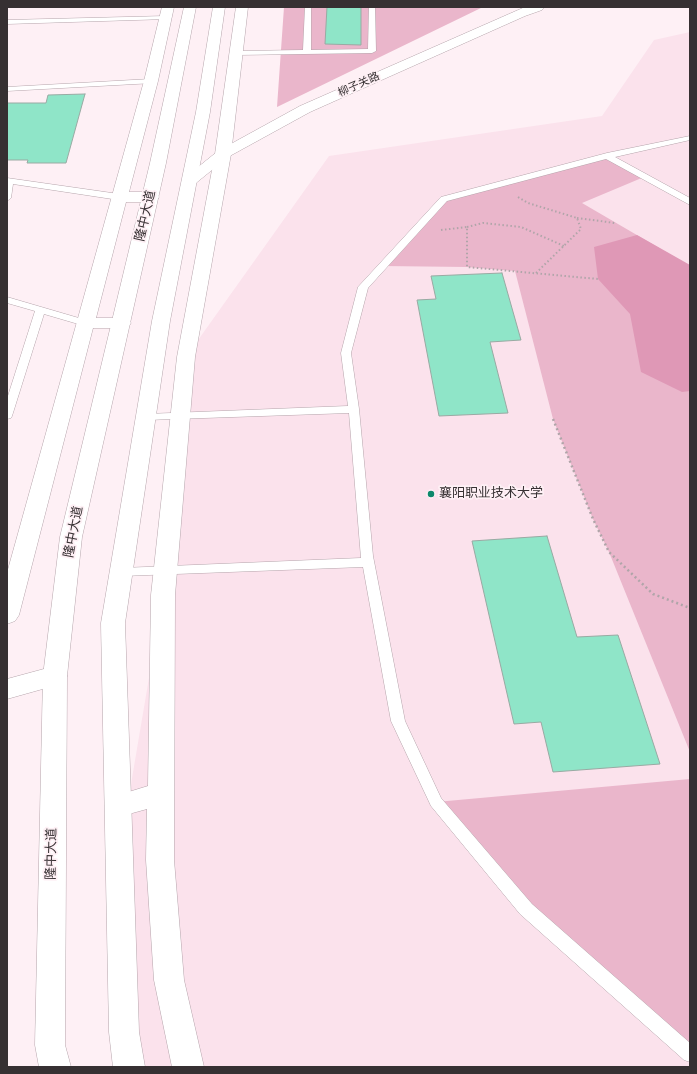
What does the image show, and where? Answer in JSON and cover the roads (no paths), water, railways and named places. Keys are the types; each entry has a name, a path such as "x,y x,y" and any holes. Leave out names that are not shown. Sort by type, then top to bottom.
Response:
{"street":[{"path":"129,1067 124,1032 113,623 161,321 203,112 219,7"},
{"path":"188,1067 169,980 160,860 163,595 186,357 223,154 242,7"},
{"name":"柳子关路","path":"190,180 223,154 305,109 520,13 538,7"},
{"path":"7,615 151,81 167,12 189,12"},
{"name":"隆中大道","path":"55,1067 50,1045 55,676 71,537 151,197 189,12"},
{"path":"212,53 236,53"},
{"path":"138,129 166,129"},
{"path":"119,197 151,197"},
{"path":"85,323 122,323"},
{"path":"7,689 55,676"},
{"path":"118,806 160,794"}],"lane":[{"path":"307,52 308,7"},
{"path":"236,53 372,51 372,7"},
{"path":"7,22 167,12"},
{"path":"7,89 151,81"},
{"path":"690,138 607,156 444,198 363,287 346,353 354,409 368,562 398,721 436,802 526,909 690,1054"},
{"path":"607,156 690,202"},
{"path":"7,198 8,181 119,197"},
{"path":"7,300 85,323"},
{"path":"7,416 40,310"},
{"path":"146,417 354,409"},
{"path":"122,572 368,562"}],"place":[{"name":"襄阳职业技术大学","path":"431,494"}]}
